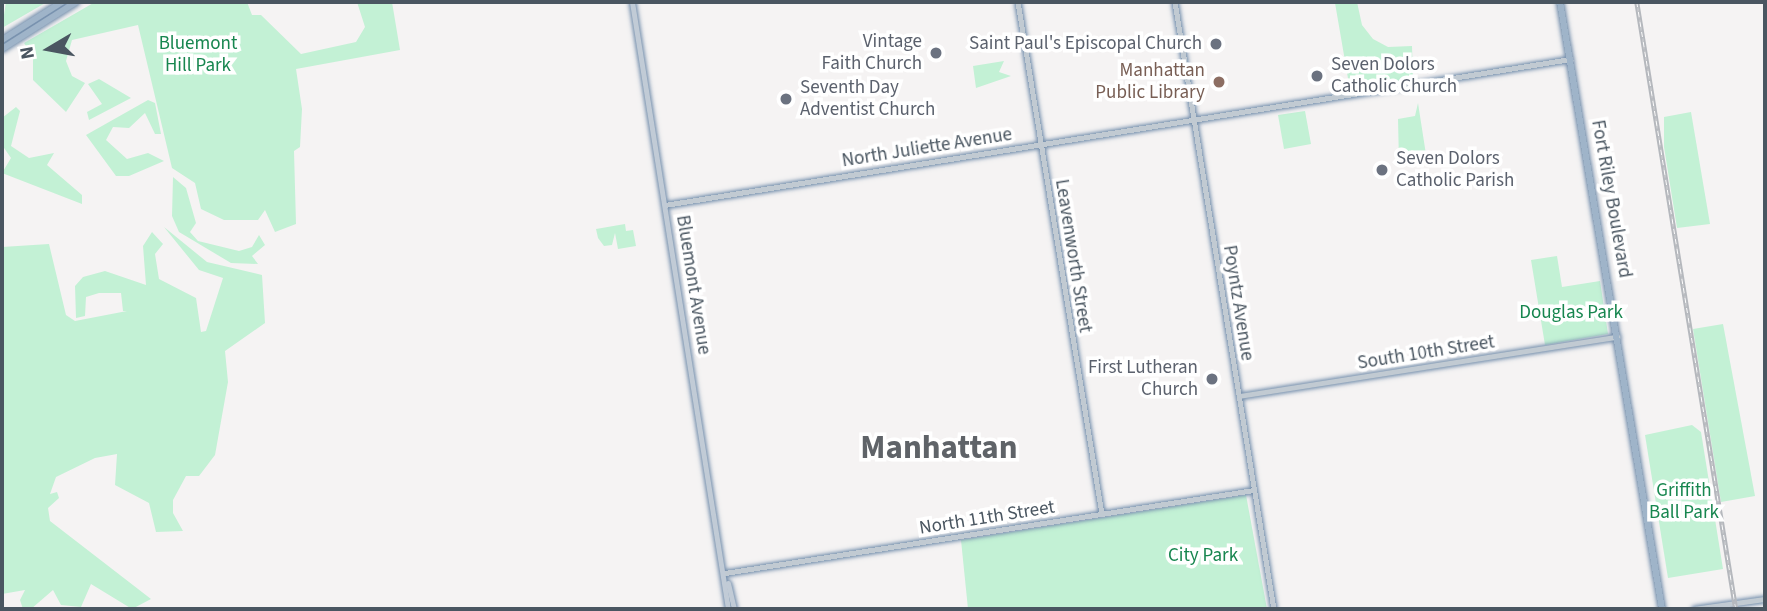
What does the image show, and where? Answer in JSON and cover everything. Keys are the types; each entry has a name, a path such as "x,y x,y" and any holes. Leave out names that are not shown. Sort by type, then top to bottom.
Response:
{"highway":[{"path":"2,40 62,2"},
{"path":"2,49 76,2"},
{"name":"Fort Riley Boulevard","path":"1560,2 1662,609"}],"main road":[{"name":"Bluemont Avenue","path":"632,2 725,573 734,609"},
{"name":"Bluemont Avenue","path":"725,573 728,609"}],"street":[{"name":"Leavenworth Street","path":"1018,2 1102,514"},
{"name":"Poyntz Avenue","path":"1175,2 1274,609"},
{"name":"North Juliette Avenue","path":"664,205 1571,59"},
{"name":"South 10th Street","path":"1239,396 1618,337"},
{"name":"North 11th Street","path":"725,573 1254,490"},
{"path":"1694,609 1765,599"}],"green space":[{"path":"6,2 47,2 2,28"},
{"name":"Bluemont Hill Park","path":"95,2 247,2 252,15 261,15 301,54 356,42 365,27 357,2 392,2 400,50 296,69 302,109 300,147 294,151 296,224 275,232 265,210 258,220 224,220 201,209 195,183 172,168 138,25 72,40 66,61 72,76 85,83 66,112 33,80 33,57 24,43"},
{"path":"1357,2 1362,25 1373,39 1388,47 1412,46 1413,81 1350,90 1335,3"},
{"path":"1004,61 999,72 1011,76 976,88 973,66"},
{"path":"99,79 131,98 89,120 87,112 102,104 88,84"},
{"path":"148,100 155,103 161,134 155,134 145,113 129,128 113,127 106,140 127,159 148,153 164,161 129,176 116,176 86,135"},
{"path":"1418,103 1427,161 1399,163 1398,119 1415,116"},
{"path":"16,107 20,111 11,146 29,158 54,153 47,165 82,195 82,204 2,173 11,158 2,145 2,118"},
{"path":"1305,111 1311,144 1284,149 1278,115"},
{"path":"1691,112 1710,224 1677,228 1664,147 1664,117"},
{"path":"173,177 186,188 196,223 190,232 198,241 239,251 252,247 259,235 265,245 252,256 258,264 231,263 179,232 172,216"},
{"path":"625,224 626,231 633,230 636,246 618,249 615,233 612,245 604,246 598,238 596,229"},
{"path":"164,227 207,262 262,275 265,323 225,351 228,382 215,455 199,476 186,476 173,500 173,513 183,531 156,532 149,503 115,485 117,454 95,458 56,477 50,494 57,492 59,498 48,508 50,521 151,599 132,609 91,584 81,607 61,605 53,590 31,609 23,609 20,600 25,590 2,594 2,247 49,244 66,315 75,321 127,311 123,311 121,293 99,293 86,297 85,316 76,318 75,286 83,277 105,271 146,285 143,246 152,232 163,244 155,254 159,279 196,298 201,332 206,331 223,278 199,270"},
{"name":"Douglas Park","path":"1557,256 1562,287 1600,281 1608,334 1545,345 1531,260"},
{"path":"1723,324 1755,496 1721,502 1693,329"},
{"name":"Griffith Ball Park","path":"1692,425 1701,432 1723,569 1668,578 1645,435"},
{"name":"City Park","path":"1246,495 1267,609 968,609 961,540"}],"railway":[{"path":"1637,2 1736,609"}],"place":[{"name":"Saint Paul's Episcopal Church","path":"1216,44"},
{"name":"Vintage Faith Church","path":"936,53"},
{"name":"Seven Dolors Catholic Church","path":"1317,76"},
{"name":"Manhattan Public Library","path":"1219,82"},
{"name":"Seventh Day Adventist Church","path":"786,99"},
{"name":"Seven Dolors Catholic Parish","path":"1382,170"},
{"name":"First Lutheran Church","path":"1212,379"}],"district":[{"name":"Manhattan","path":"939,448"}]}
